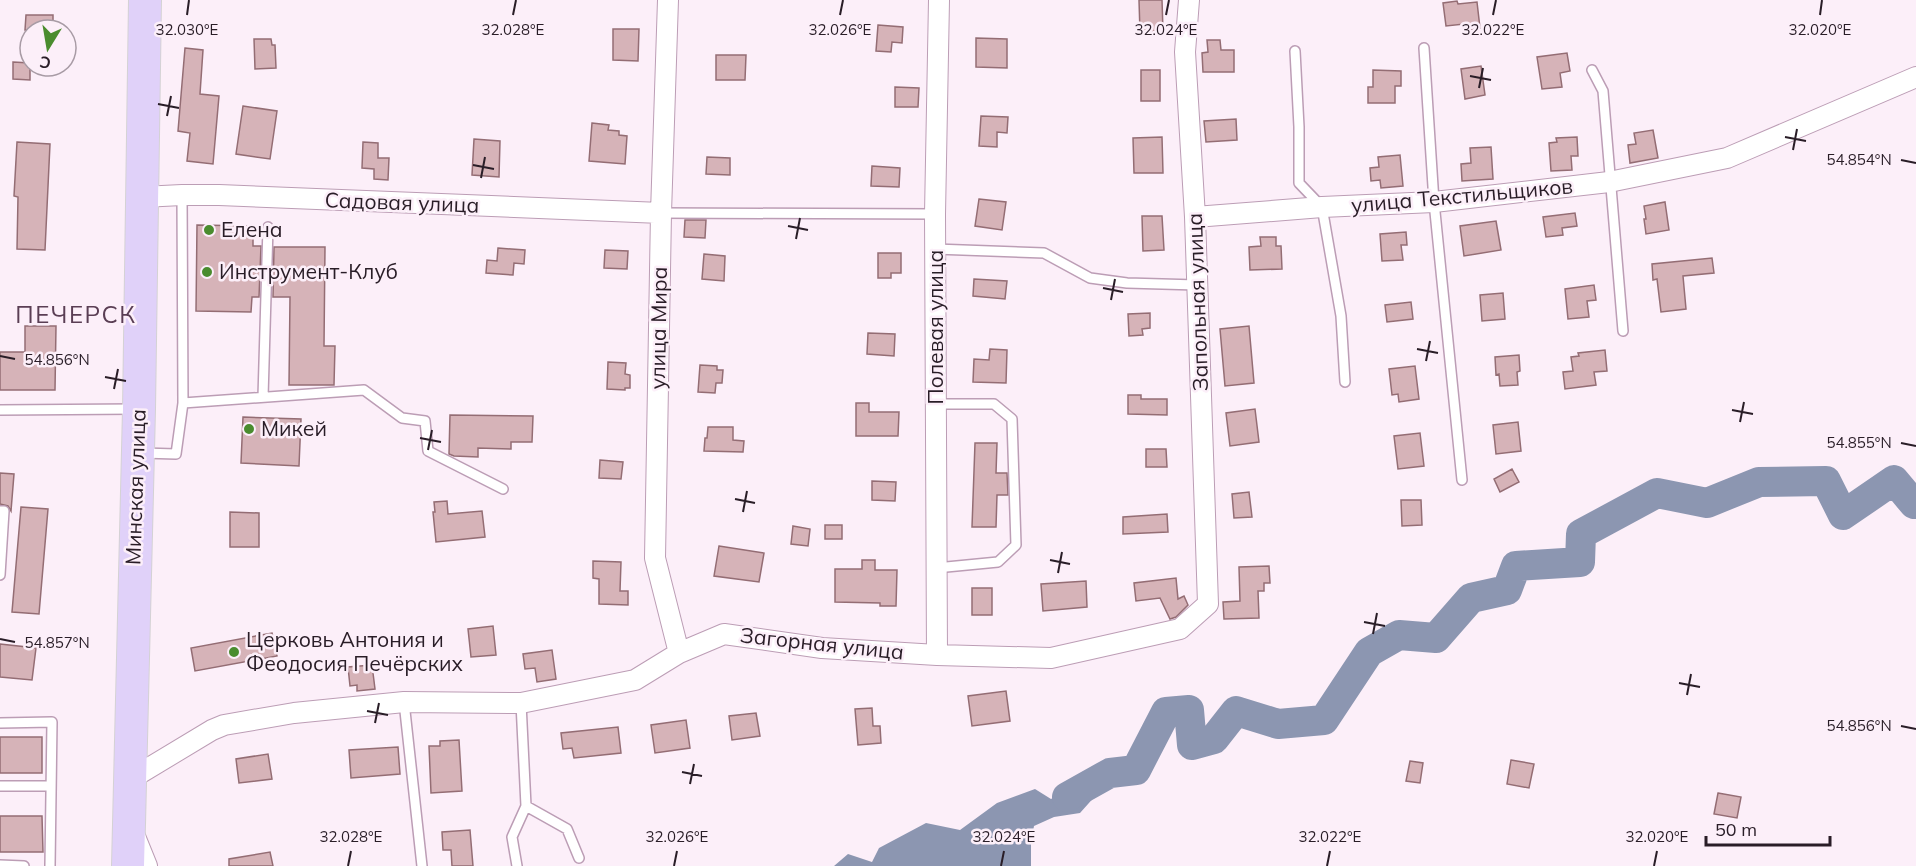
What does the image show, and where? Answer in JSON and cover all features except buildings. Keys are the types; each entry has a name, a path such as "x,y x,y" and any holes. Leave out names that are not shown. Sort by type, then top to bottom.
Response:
{"main road":[{"name":"Минская улица","path":"128,866 139,409 145,0"}],"street":[{"name":"улица Мира","path":"668,0 661,213 655,558 679,653"},
{"name":"Полевая улица","path":"937,654 935,214 939,0"},
{"name":"Запольная улица","path":"1189,0 1185,52 1195,217 1208,604"},
{"name":"улица Текстильщиков","path":"1195,217 1322,207 1434,202 1609,182 1727,158 1916,77"},
{"name":"Садовая улица","path":"142,197 182,195 661,213"},
{"name":"Загорная улица","path":"129,780 224,725 294,713 404,702 521,703 635,680 679,653 724,634 822,648 1051,658 1180,628 1208,604"},
{"path":"128,818 147,866"}],"lane":[{"path":"1424,48 1434,202 1462,480"},
{"path":"1295,51 1299,183 1322,207 1341,316 1345,382"},
{"path":"1592,70 1603,91 1623,331"},
{"path":"137,453 176,454 183,403 182,195"},
{"path":"661,213 935,214"},
{"path":"263,397 268,227"},
{"path":"935,249 1044,253 1090,278 1127,283 1197,285"},
{"path":"183,403 364,390 402,418 425,421 428,451 502,489"},
{"path":"936,404 994,404 1012,419 1016,545 998,562 936,568"},
{"path":"0,410 139,409"},
{"path":"0,511 4,511 0,575"},
{"path":"404,702 422,866"},
{"path":"517,866 512,837 526,806 521,703"},
{"path":"0,723 52,722 50,866"},
{"path":"0,786 51,786"},
{"path":"526,806 567,830 579,858"},
{"path":"0,865 24,866"}],"water":[{"path":"1099,772 1105,785 1080,813 1054,817 1034,826 1031,866 834,866 848,854 872,862 879,848 926,823 960,830 997,803 1035,789 1051,799"}],"waterway":[{"path":"1067,797 1110,773 1136,770 1166,712 1189,710 1192,745 1214,739 1236,711 1278,724 1324,720 1369,652 1399,635 1436,638 1471,598 1507,590 1516,566 1580,562 1581,534 1657,493 1707,503 1759,482 1826,481 1843,515 1894,480 1914,504 1916,503"}],"place":[{"name":"Елена","path":"209,230"},
{"name":"Инструмент-Клуб","path":"207,272"},
{"name":"Микей","path":"249,429"},
{"name":"Церковь Антония и Феодосия Печёрских","path":"234,652"}],"district":[{"name":"ПЕЧЕРСК","path":"76,315"}]}
